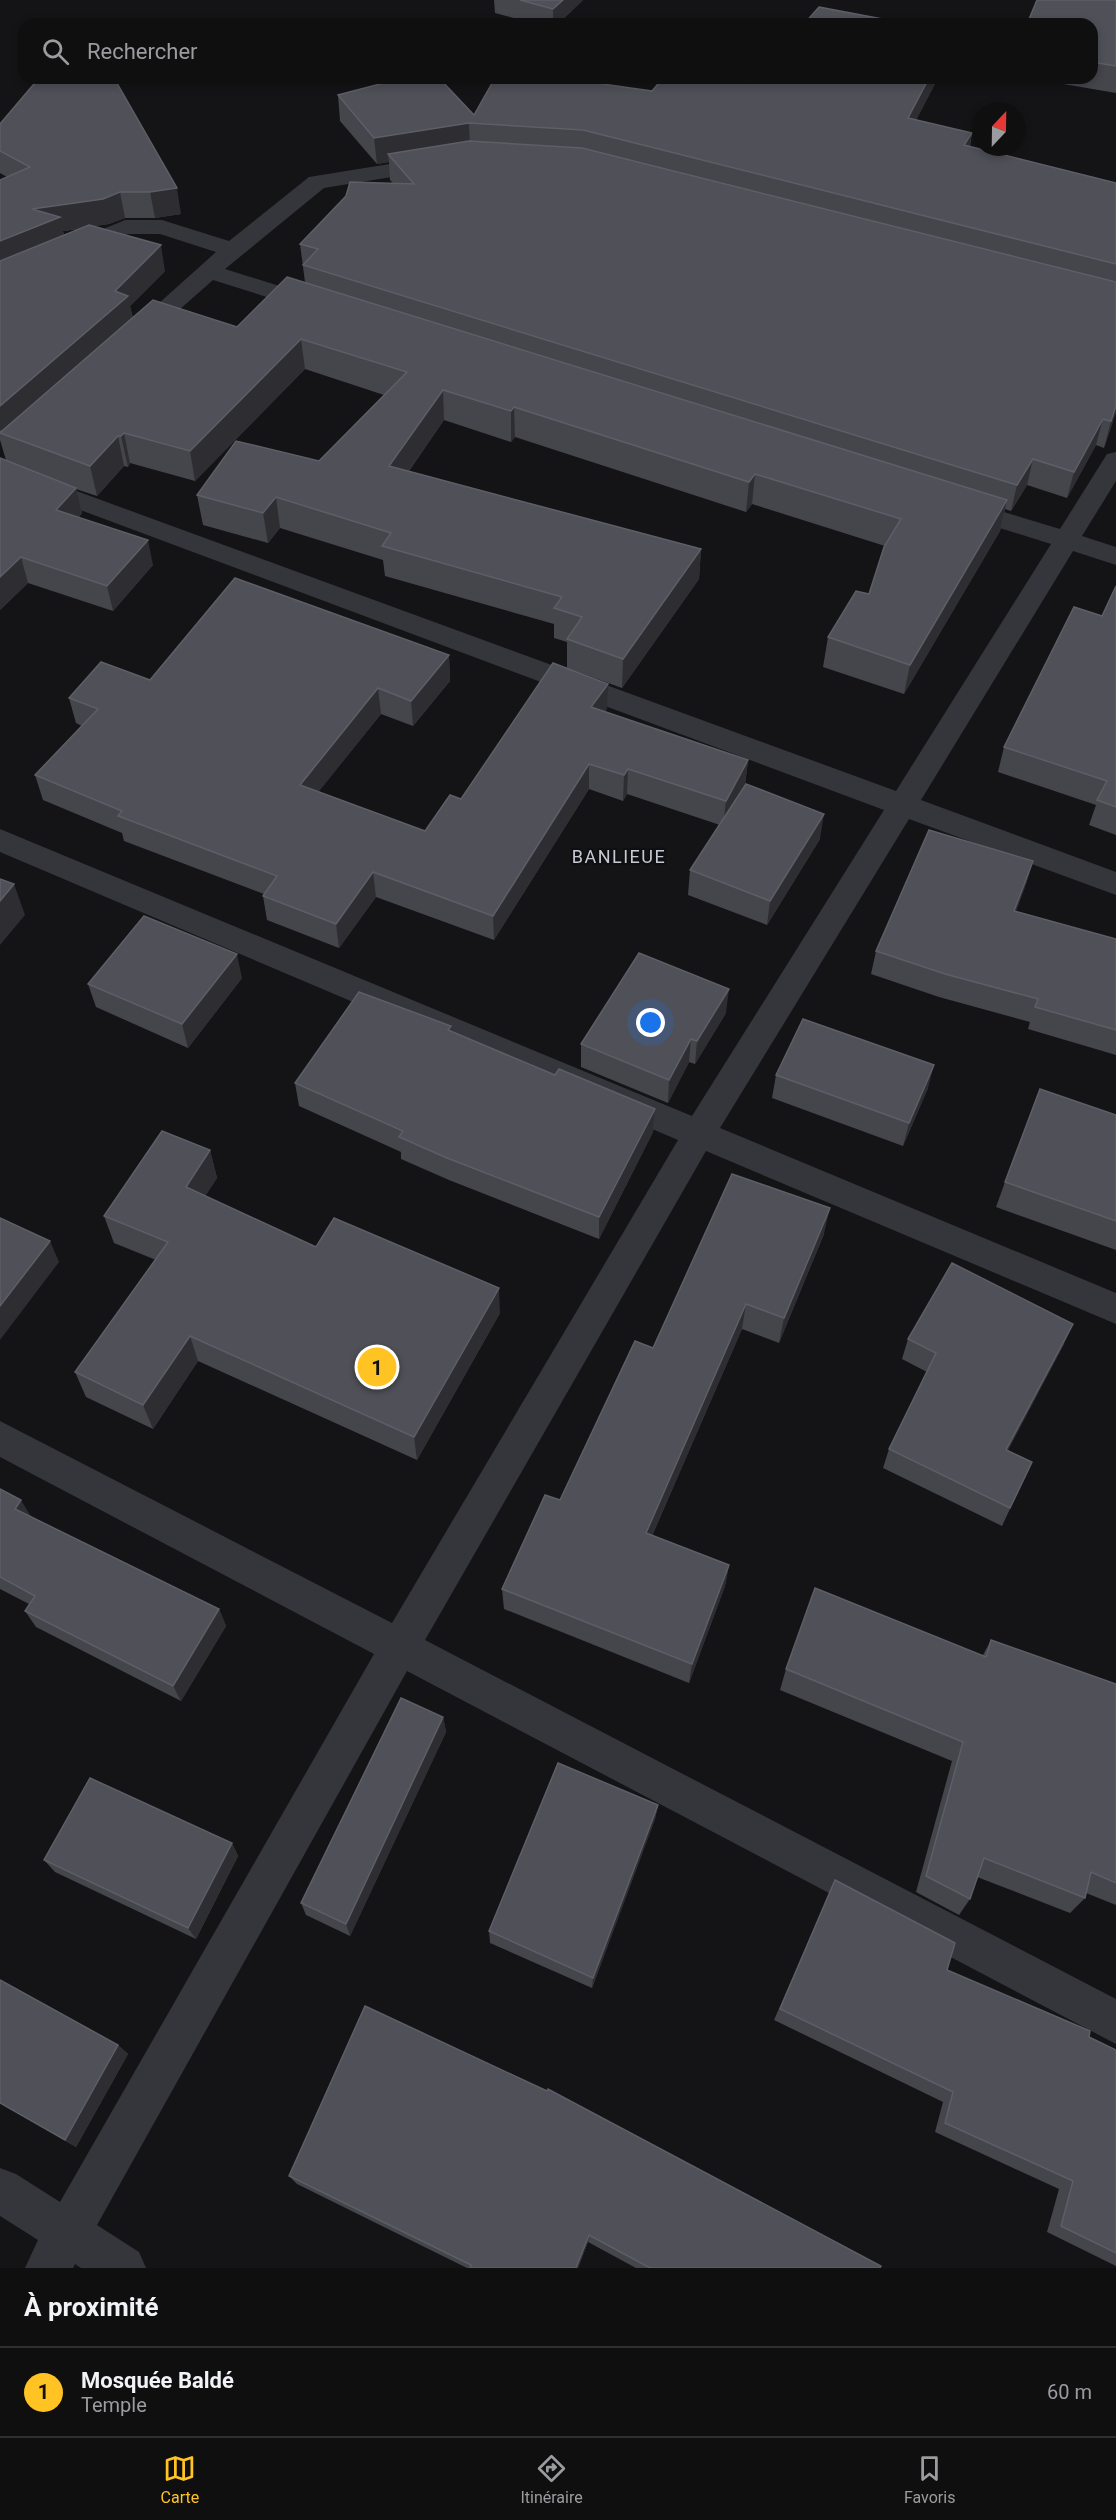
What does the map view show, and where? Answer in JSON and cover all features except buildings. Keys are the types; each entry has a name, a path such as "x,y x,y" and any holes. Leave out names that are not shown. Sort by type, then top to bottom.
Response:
{"street":[{"path":"122,347 232,250 316,182 458,160"},
{"path":"0,280 125,227 162,227 232,250"},
{"path":"209,271 335,311"},
{"path":"3,457 902,805 1116,884"},
{"path":"58,2251 399,1647 699,1134 1116,460"},
{"path":"941,501 1116,556"},
{"path":"0,840 1116,1309"},
{"path":"0,1438 1116,2022"},
{"path":"0,2190 58,2251 123,2268"}],"place":[{"name":"Mosquée Baldé","path":"377,1367"}],"district":[{"name":"BANLIEUE","path":"619,857"}]}
